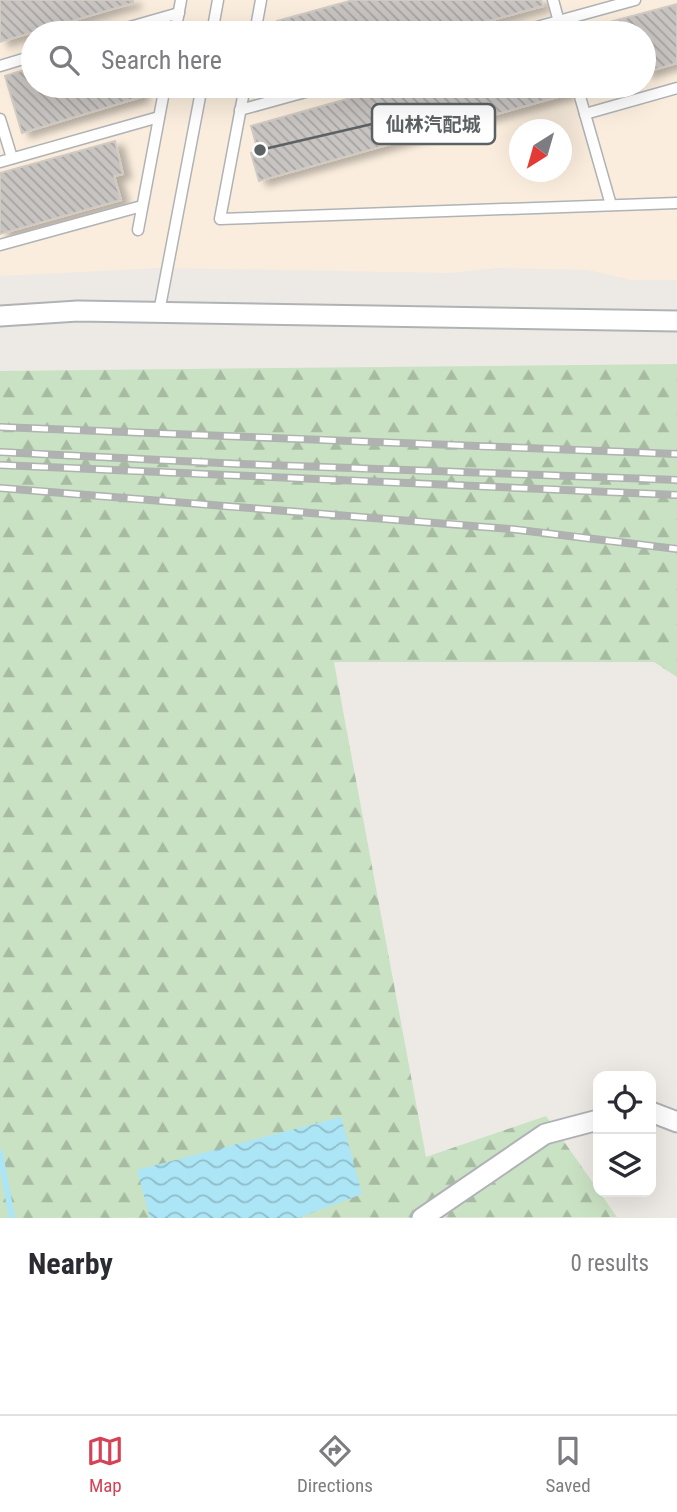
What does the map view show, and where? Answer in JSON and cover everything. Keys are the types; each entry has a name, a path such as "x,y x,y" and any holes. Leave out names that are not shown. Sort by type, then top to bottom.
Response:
{"street":[{"path":"0,316 78,311 677,321"},
{"path":"656,1114 677,1122"},
{"path":"422,1218 545,1134 593,1121"}],"lane":[{"path":"177,21 181,0"},
{"path":"214,21 218,0"},
{"path":"258,21 262,0"},
{"path":"553,0 559,21 635,0"},
{"path":"151,21 179,13"},
{"path":"0,66 21,60"},
{"path":"656,94 677,88"},
{"path":"138,230 163,98"},
{"path":"159,312 200,98"},
{"path":"242,98 220,219 677,203"},
{"path":"240,110 284,98"},
{"path":"580,98 611,205"},
{"path":"585,114 642,98"},
{"path":"0,162 159,117"},
{"path":"0,119 12,159"},
{"path":"0,245 142,206"}],"shaded area":[{"path":"0,0 677,0 677,280 632,280 588,270 499,268 450,273 160,268 0,276"}],"green space":[{"path":"677,364 677,677 654,662 334,662 426,1157 546,1116 593,1183 593,1197 603,1197 617,1217 0,1218 0,371"}],"water":[{"path":"341,1117 362,1194 298,1218 150,1218 137,1170"}],"building":[{"path":"0,0 133,0 133,3 72,21 21,21 21,36 0,42"},
{"path":"353,0 541,0 543,6 489,21 277,21"},
{"path":"677,4 677,63 656,69 656,21 614,21"},
{"path":"21,71 21,98 138,98 22,133 5,76"},
{"path":"350,98 554,98 259,181 251,153 258,151 251,126"},
{"path":"115,141 123,174 114,176 121,200 0,234 0,173"}],"waterway":[{"path":"0,1153 12,1218"}],"railway":[{"path":"0,427 677,454"},
{"path":"0,452 677,480"},
{"path":"0,465 677,495"},
{"path":"0,488 511,529 677,549"}],"place":[{"name":"仙林汽配城","path":"260,150"}]}
